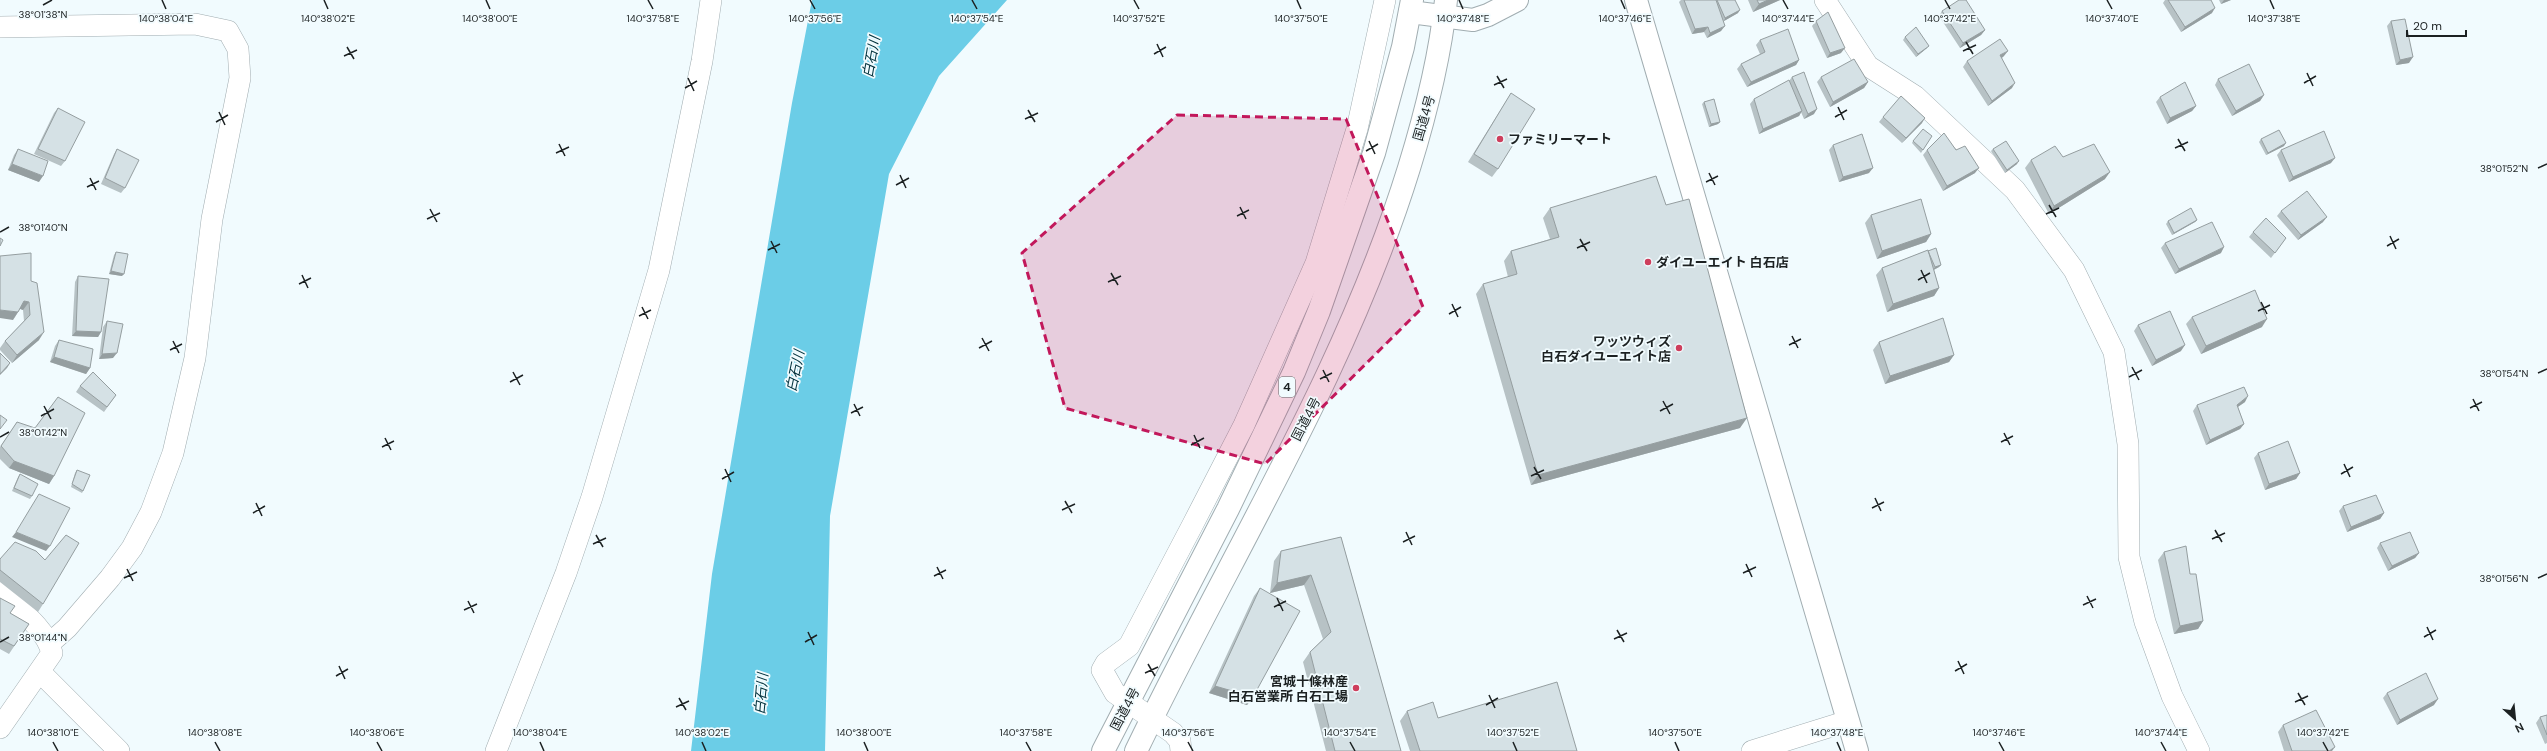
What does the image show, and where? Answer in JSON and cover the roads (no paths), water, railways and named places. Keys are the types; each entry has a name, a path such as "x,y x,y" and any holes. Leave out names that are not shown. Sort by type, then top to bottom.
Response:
{"main road":[{"path":"1411,6 1445,9 1473,20 1488,15 1517,0"},
{"path":"1636,0 1857,751"},
{"name":"国道4号","path":"1103,751 1228,509 1294,372 1319,311 1374,153 1403,47 1411,6"},
{"name":"国道4号","path":"1136,751 1348,334 1389,233 1432,91 1445,9"}],"street":[{"path":"496,751 566,573 587,512 659,270 702,61 710,0"},
{"path":"1181,751 1180,741 1174,733 1115,693 1102,670 1106,663 1129,646 1193,524 1244,425 1316,262 1357,129 1385,0"},
{"path":"1825,0 1868,66 1915,96 2015,190 2078,277 2114,352 2121,386 2128,444 2129,557 2145,622 2172,696 2199,751"},
{"path":"0,27 195,24 228,31 238,49 240,78 212,219 195,358 173,453 151,512 132,548 110,578 67,628 50,643"},
{"path":"0,592 38,628 50,643 52,653 0,728"},
{"path":"40,672 119,751"},
{"path":"1752,751 1848,721"}],"water":[{"name":"白石川","path":"812,0 1007,0 939,76 889,174 830,516 825,751 691,751 712,574 792,103"}],"place":[{"name":"ファミリーマート","path":"1500,139"},
{"name":"ダイユーエイト 白石店","path":"1648,262"},
{"name":"ワッツウィズ 白石ダイユーエイト店","path":"1679,348"},
{"name":"宮城十條林産 白石営業所 白石工場","path":"1356,688"}]}
